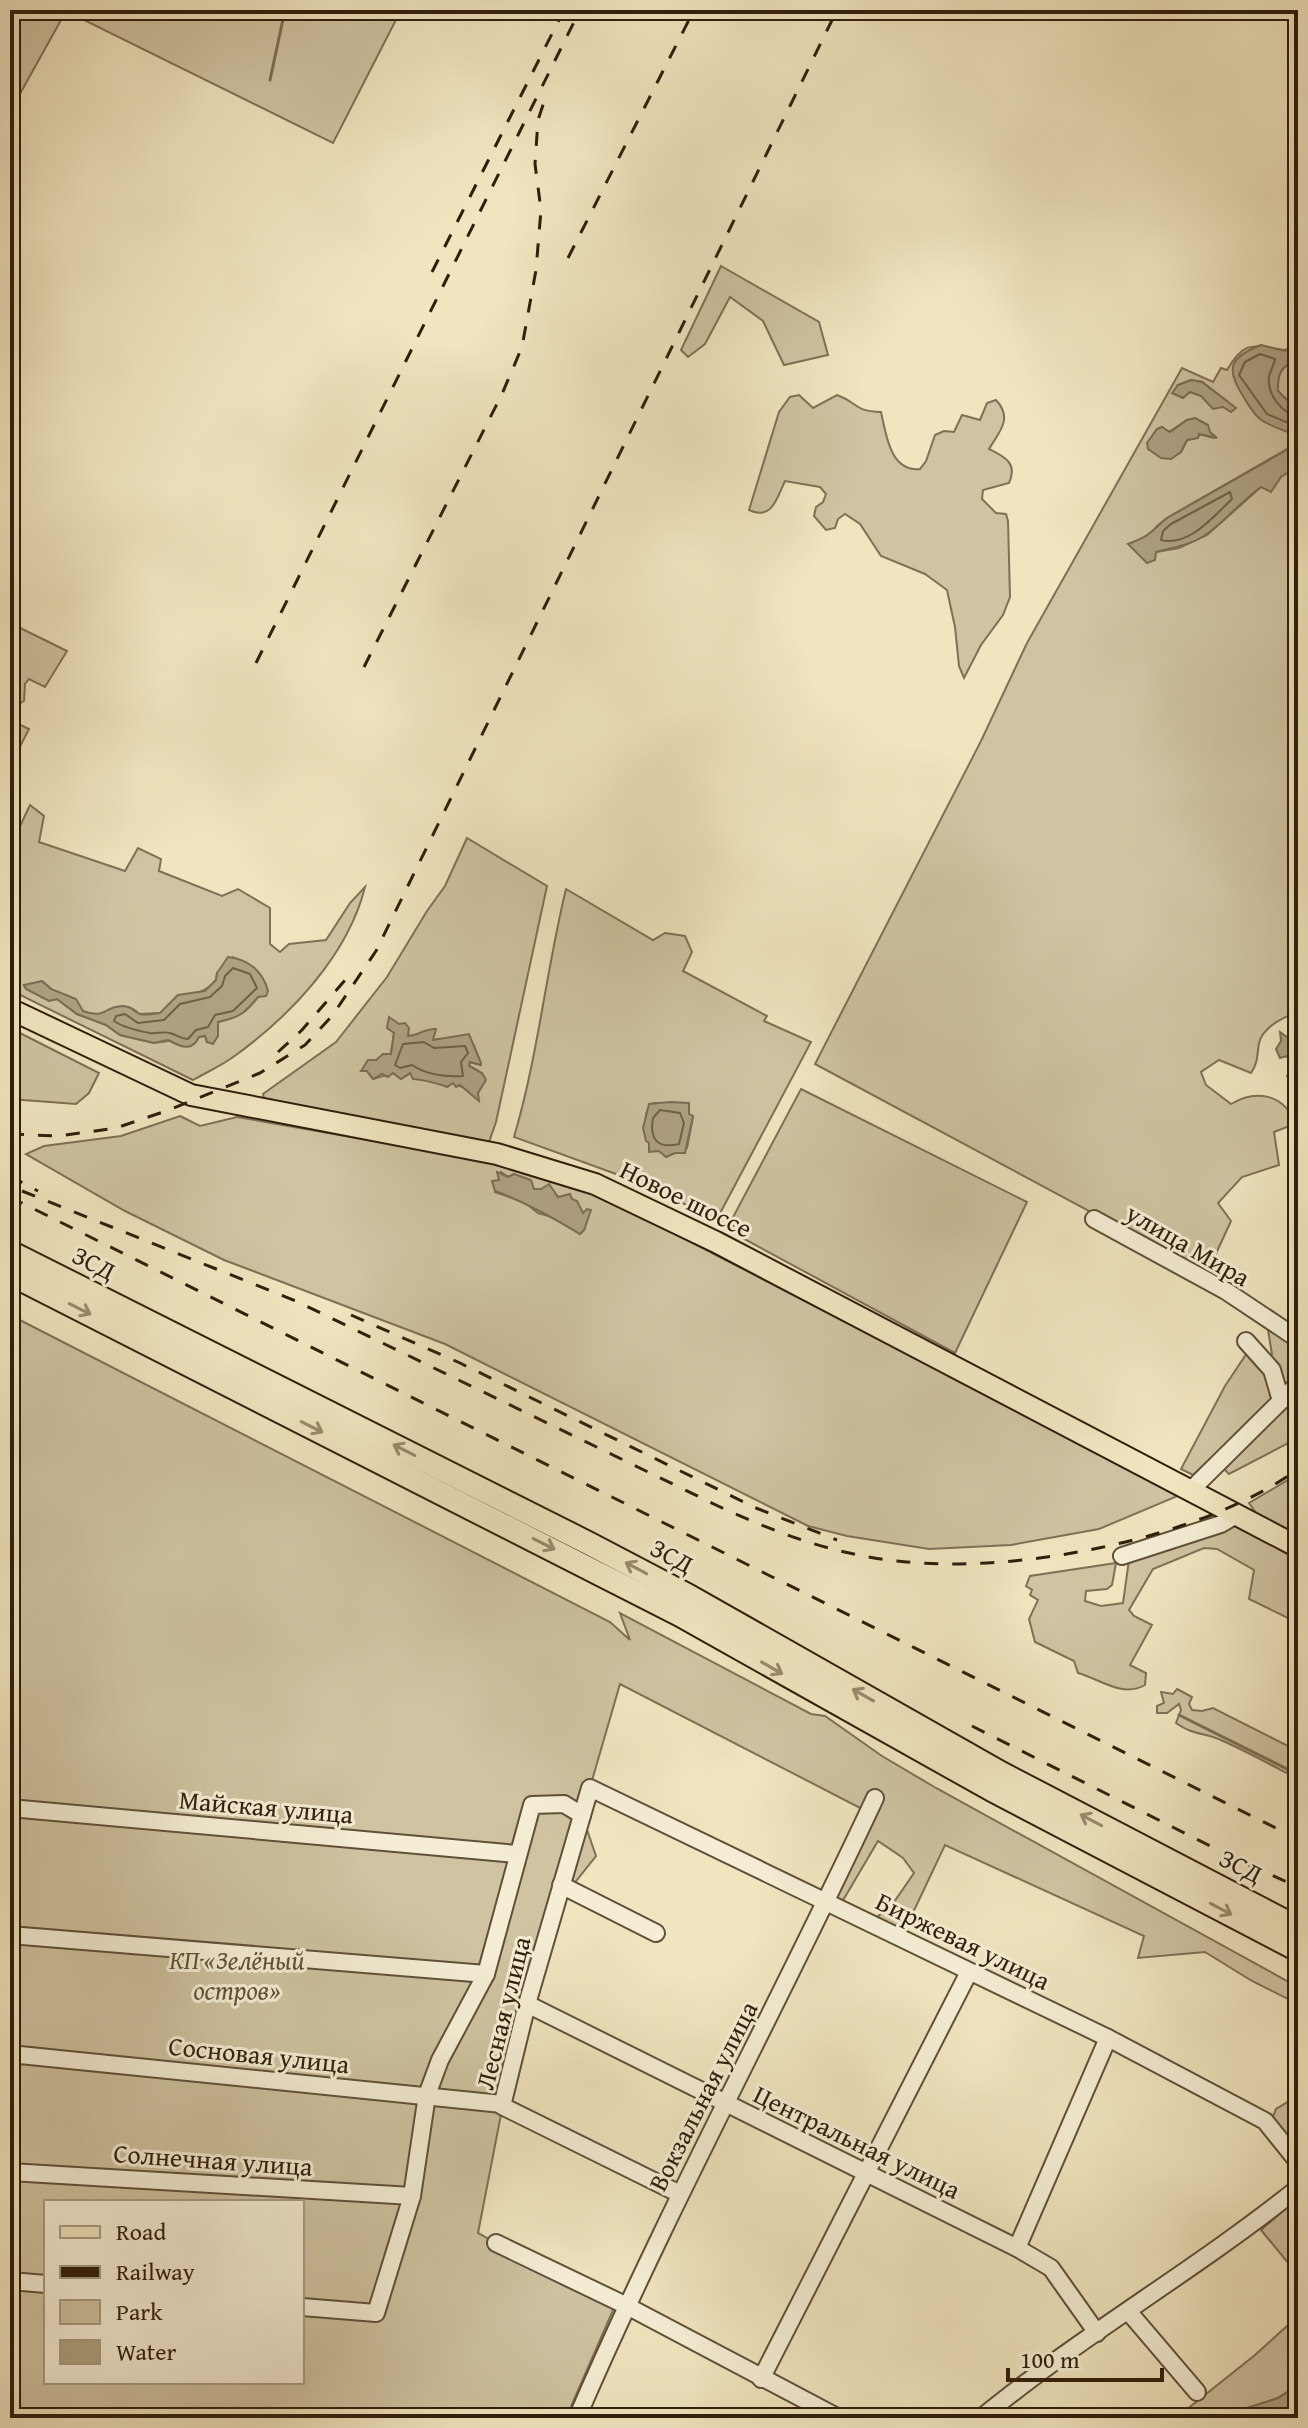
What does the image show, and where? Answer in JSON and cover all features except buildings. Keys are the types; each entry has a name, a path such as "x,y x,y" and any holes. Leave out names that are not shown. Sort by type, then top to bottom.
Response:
{"highway":[{"name":"ЗСД","path":"10,1252 689,1596 1001,1773 1298,1950"},
{"name":"ЗСД","path":"10,1274 680,1615 992,1790 1298,1928"}],"main road":[{"name":"Новое шоссе","path":"10,1009 163,1083 199,1097 497,1154 595,1184 716,1242 1298,1547"}],"street":[{"name":"улица Мира","path":"1094,1219 1226,1291 1298,1339"},
{"path":"1246,1341 1272,1370 1283,1399"},
{"path":"1191,1490 1298,1384"},
{"path":"1122,1556 1221,1524 1236,1515"},
{"name":"Лесная улица","path":"590,1788 527,2004 502,2106 680,2194"},
{"name":"Биржевая улица","path":"590,1788 1108,2038 1265,2121 1298,2162"},
{"name":"Вокзальная улица","path":"577,2418 625,2305 727,2104 875,1798"},
{"path":"304,2307 376,2313 412,2196 427,2095 440,2060 486,1974 532,1805 564,1804 582,1815"},
{"name":"Майская улица","path":"10,1808 517,1854"},
{"path":"561,1885 656,1933"},
{"path":"10,1935 486,1974"},
{"path":"761,2379 969,1972"},
{"name":"Центральная улица","path":"527,2004 1017,2248 1051,2268 1097,2333"},
{"path":"1017,2248 1108,2038"},
{"name":"Сосновая улица","path":"10,2054 502,2104"},
{"name":"Солнечная улица","path":"10,2172 412,2196"},
{"path":"981,2418 1244,2231 1298,2188"},
{"path":"496,2243 625,2305 839,2418"},
{"path":"10,2281 44,2284"},
{"path":"1128,2311 1197,2392"}],"green space":[{"path":"10,10 401,10 333,143 66,11 10,112"},
{"path":"721,266 819,322 828,355 784,365 763,321 730,297 705,344 688,357 681,350"},
{"path":"1251,347 1261,347 1255,414 1263,421 1298,436 1298,458 1289,448 1167,518 1151,535 1156,552 1179,548 1207,535 1261,487 1298,466 1298,1012 1269,1027 1261,1037 1251,1073 1219,1060 1201,1072 1206,1085 1231,1104 1250,1097 1269,1097 1284,1106 1295,1124 1274,1132 1279,1165 1242,1177 1218,1203 1231,1221 1213,1260 1225,1284 815,1064 981,741 1027,643 1182,368 1213,382 1221,368 1227,370 1239,353","holes":["1191,380 1202,382 1228,402 1190,392 1186,394 1178,385","1187,420 1214,438 1199,434 1198,438 1187,440 1181,452 1148,443 1157,429 1162,427 1169,432"]},
{"path":"1298,359 1298,411 1278,391 1278,384 1282,370"},
{"path":"799,395 813,408 837,395 861,408 881,412 896,458 910,468 920,469 935,435 944,431 954,432 962,415 980,420 987,403 996,400 1001,407 1003,424 989,449 1008,462 1011,476 1009,483 983,490 982,499 996,513 1006,514 1008,521 1010,597 1003,615 981,645 964,678 959,666 947,590 925,574 881,556 860,524 845,514 838,519 835,528 826,530 814,516 816,507 823,502 826,494 820,487 785,481 773,506 757,513 749,510 779,412 790,397"},
{"path":"10,623 67,651 45,687 29,679 25,684 24,701 10,709 10,675 13,670 10,668"},
{"path":"10,720 29,729 10,766"},
{"path":"30,805 44,816 39,842 125,871 138,848 161,859 159,871 222,896 238,889 270,908 270,944 280,952 289,944 326,940 350,903 365,887 345,936 315,982 257,1039 193,1080 10,990 10,847","holes":["233,957 240,961 258,997 241,1014 218,1022 217,1029 207,1042 205,1036 154,1043 120,1035 106,1025 77,1014 57,999 49,1000 25,986 42,981 71,1005 91,1014 121,1007 133,1009 139,1014 161,1013 178,995 194,994 208,988 216,980 217,973"]},
{"path":"467,838 547,886 496,1122 489,1142 264,1099 263,1094 336,1042 387,977 445,886","holes":["394,1033 433,1040 463,1037 474,1045 480,1065 470,1062 469,1066 483,1078 477,1093 453,1083 418,1079 411,1073 401,1079 393,1073 373,1079 367,1071 383,1054 391,1054"]},
{"path":"566,889 653,940 665,933 685,936 692,952 683,971 767,1016 764,1021 811,1042 717,1219 627,1178 514,1137","holes":["653,1103 689,1104 689,1115 693,1117 687,1148 667,1152 649,1143 646,1114"]},
{"path":"10,1028 99,1073 89,1093 76,1104 10,1099"},
{"path":"801,1089 1027,1202 955,1353 737,1235 731,1221"},
{"path":"180,1116 200,1126 237,1117 487,1161 594,1192 1180,1495 1099,1529 1011,1545 929,1549 847,1536 808,1526 445,1344 224,1260 125,1211 26,1154 44,1146 121,1136","holes":["501,1172 508,1177 514,1174 534,1189 558,1197 588,1217 584,1230 580,1234 552,1217 538,1213 524,1202 495,1192"]},
{"name":"КП «Зелёный остров»","path":"10,1315 610,1622 630,1640 620,1613 811,1714 825,1716 882,1756 936,1788 1298,1987 1298,2004 1205,1952 1138,1958 1144,1936 945,1845 901,1938 875,1919 894,1902 914,1873 903,1858 878,1841 842,1902 828,1902 868,1812 620,1684 582,1815 596,1856 554,1909 504,2099 478,2233 614,2308 566,2418 10,2418"},
{"path":"1267,1324 1298,1347 1298,1376 1193,1475 1181,1469 1225,1386 1247,1353 1261,1363 1272,1354"},
{"path":"1298,1393 1298,1438 1229,1474 1222,1467"},
{"path":"1298,1474 1298,1540 1261,1520 1249,1503"},
{"path":"1233,1522 1298,1555 1298,1611 1292,1620 1249,1599 1254,1570 1217,1549 1204,1548 1153,1569 1129,1610 1152,1625 1130,1665 1146,1673 1145,1685 1128,1689 1111,1686 1078,1673 1074,1661 1035,1642 1029,1619 1038,1600 1030,1595 1032,1590 1026,1586 1030,1576 1116,1563 1112,1585 1107,1589 1086,1591 1085,1601 1101,1606 1123,1603 1129,1560"},
{"path":"1177,1689 1192,1697 1189,1704 1192,1710 1213,1708 1298,1751 1298,1779 1223,1741 1182,1727 1176,1723 1181,1710 1179,1704 1167,1713 1157,1713 1157,1706 1164,1703 1161,1692 1173,1694"},
{"path":"1298,2090 1298,2149 1272,2119 1276,2109 1294,2098"},
{"path":"1298,2198 1298,2275 1261,2230"},
{"path":"1298,2316 1298,2385 1278,2398 1216,2418 1176,2418 1255,2355"}],"water":[{"path":"1261,345 1285,351 1298,345 1298,359 1282,370 1278,391 1298,411 1298,436 1260,419 1237,386 1234,364 1243,354"},
{"path":"1191,380 1202,382 1236,408 1231,412 1223,407 1213,409 1201,396 1190,392 1183,398 1172,393 1178,385"},
{"path":"1195,418 1208,425 1217,438 1199,434 1198,438 1187,440 1181,452 1171,459 1161,458 1148,449 1147,443 1157,429 1162,427 1170,432"},
{"path":"1290,448 1298,458 1298,466 1281,477 1271,492 1261,487 1204,536 1156,552 1155,560 1147,563 1128,544 1146,536 1167,518"},
{"path":"228,957 254,967 268,991 266,996 258,997 241,1014 218,1022 218,1036 213,1044 207,1042 205,1036 185,1047 168,1040 154,1043 120,1035 106,1025 77,1014 57,999 49,1001 24,985 42,981 51,989 76,999 83,1011 90,1013 122,1006 142,1015 160,1013 178,995 205,991 216,980"},
{"path":"389,1017 399,1024 405,1023 409,1028 408,1036 432,1029 436,1029 433,1040 469,1034 481,1065 470,1062 469,1066 482,1073 486,1080 478,1093 479,1101 453,1083 447,1087 413,1079 410,1073 401,1079 393,1073 373,1079 367,1071 361,1071 368,1060 391,1054 394,1033 387,1028"},
{"path":"1280,1032 1287,1037 1298,1035 1298,1090 1287,1076 1293,1070 1287,1056 1280,1058 1276,1049 1281,1041"},
{"path":"689,1103 689,1114 693,1116 685,1153 666,1157 659,1151 649,1152 643,1128 649,1104"},
{"path":"497,1172 531,1180 534,1189 549,1184 558,1197 570,1194 583,1213 591,1210 584,1230 580,1234 538,1210 495,1191 492,1181 499,1180"},
{"path":"1298,2385 1298,2411 1278,2418 1216,2418 1278,2398"}],"waterway":[{"path":"159,18 164,10"},
{"path":"270,80 285,10"},
{"path":"1179,1715 1297,1774"}],"railway":[{"path":"432,272 564,10"},
{"path":"256,663 580,10"},
{"path":"568,258 694,10"},
{"path":"10,1134 59,1136 116,1128 166,1111 260,1073 305,1045 332,1016 376,951 837,10"},
{"path":"364,667 502,394 522,347 536,270 541,210 535,164 538,120 545,99"},
{"path":"278,1052 302,1030 346,979"},
{"path":"10,1176 38,1191"},
{"path":"22,1191 296,1301 740,1516 805,1541 850,1553 897,1561 944,1564 996,1562 1106,1546 1160,1533 1211,1515 1258,1494 1298,1469"},
{"path":"10,1197 1298,1839"},
{"path":"351,1315 460,1363 756,1508 837,1540"},
{"path":"972,1726 1298,1887"}]}
